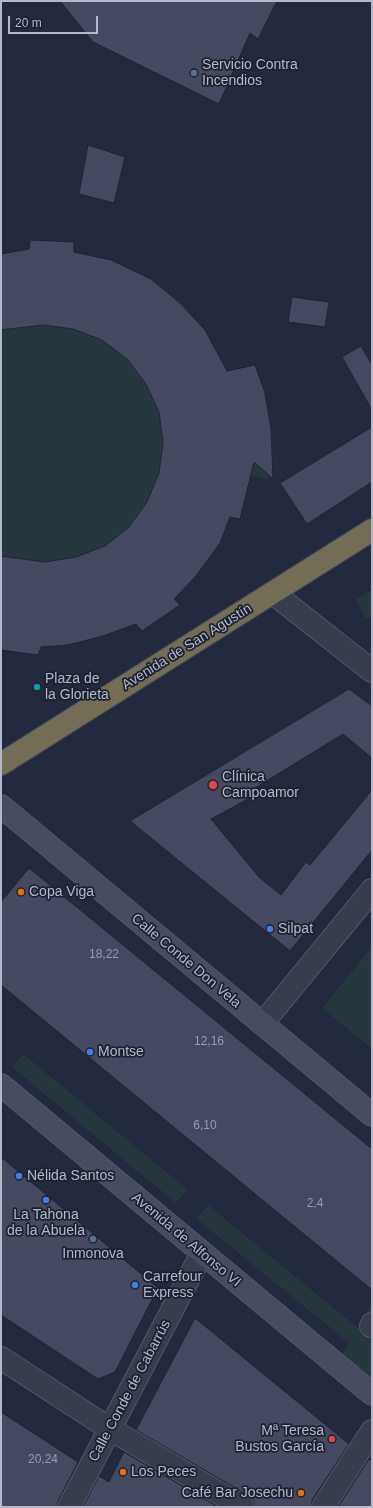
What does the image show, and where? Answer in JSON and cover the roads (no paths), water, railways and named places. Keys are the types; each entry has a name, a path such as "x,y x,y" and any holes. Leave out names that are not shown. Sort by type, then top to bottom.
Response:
{"highway":[{"name":"Avenida de San Agustín","path":"1,764 372,530"}],"main road":[{"name":"Calle Conde Don Vela","path":"1,806 372,1115"},
{"name":"Avenida de Alfonso VI","path":"1,1085 372,1394"}],"street":[{"path":"273,593 372,671"},
{"path":"262,1024 372,890"},
{"name":"Calle Conde de Cabarrús","path":"69,1507 202,1253"},
{"path":"1,1358 110,1428 242,1507"},
{"path":"323,1507 372,1431"}],"place":[{"name":"Servicio Contra Incendios","path":"194,73"},
{"name":"Plaza de la Glorieta","path":"37,687"},
{"name":"Clínica Campoamor","path":"213,785"},
{"name":"Copa Viga","path":"21,892"},
{"name":"Silpat","path":"270,929"},
{"name":"Montse","path":"90,1052"},
{"name":"Nélida Santos","path":"19,1176"},
{"name":"La Tahona de la Abuela","path":"46,1200"},
{"name":"Inmonova","path":"93,1239"},
{"name":"Carrefour Express","path":"135,1285"},
{"name":"Mª Teresa Bustos García","path":"332,1439"},
{"name":"Los Peces","path":"123,1472"},
{"name":"Café Bar Josechu","path":"301,1493"}]}
